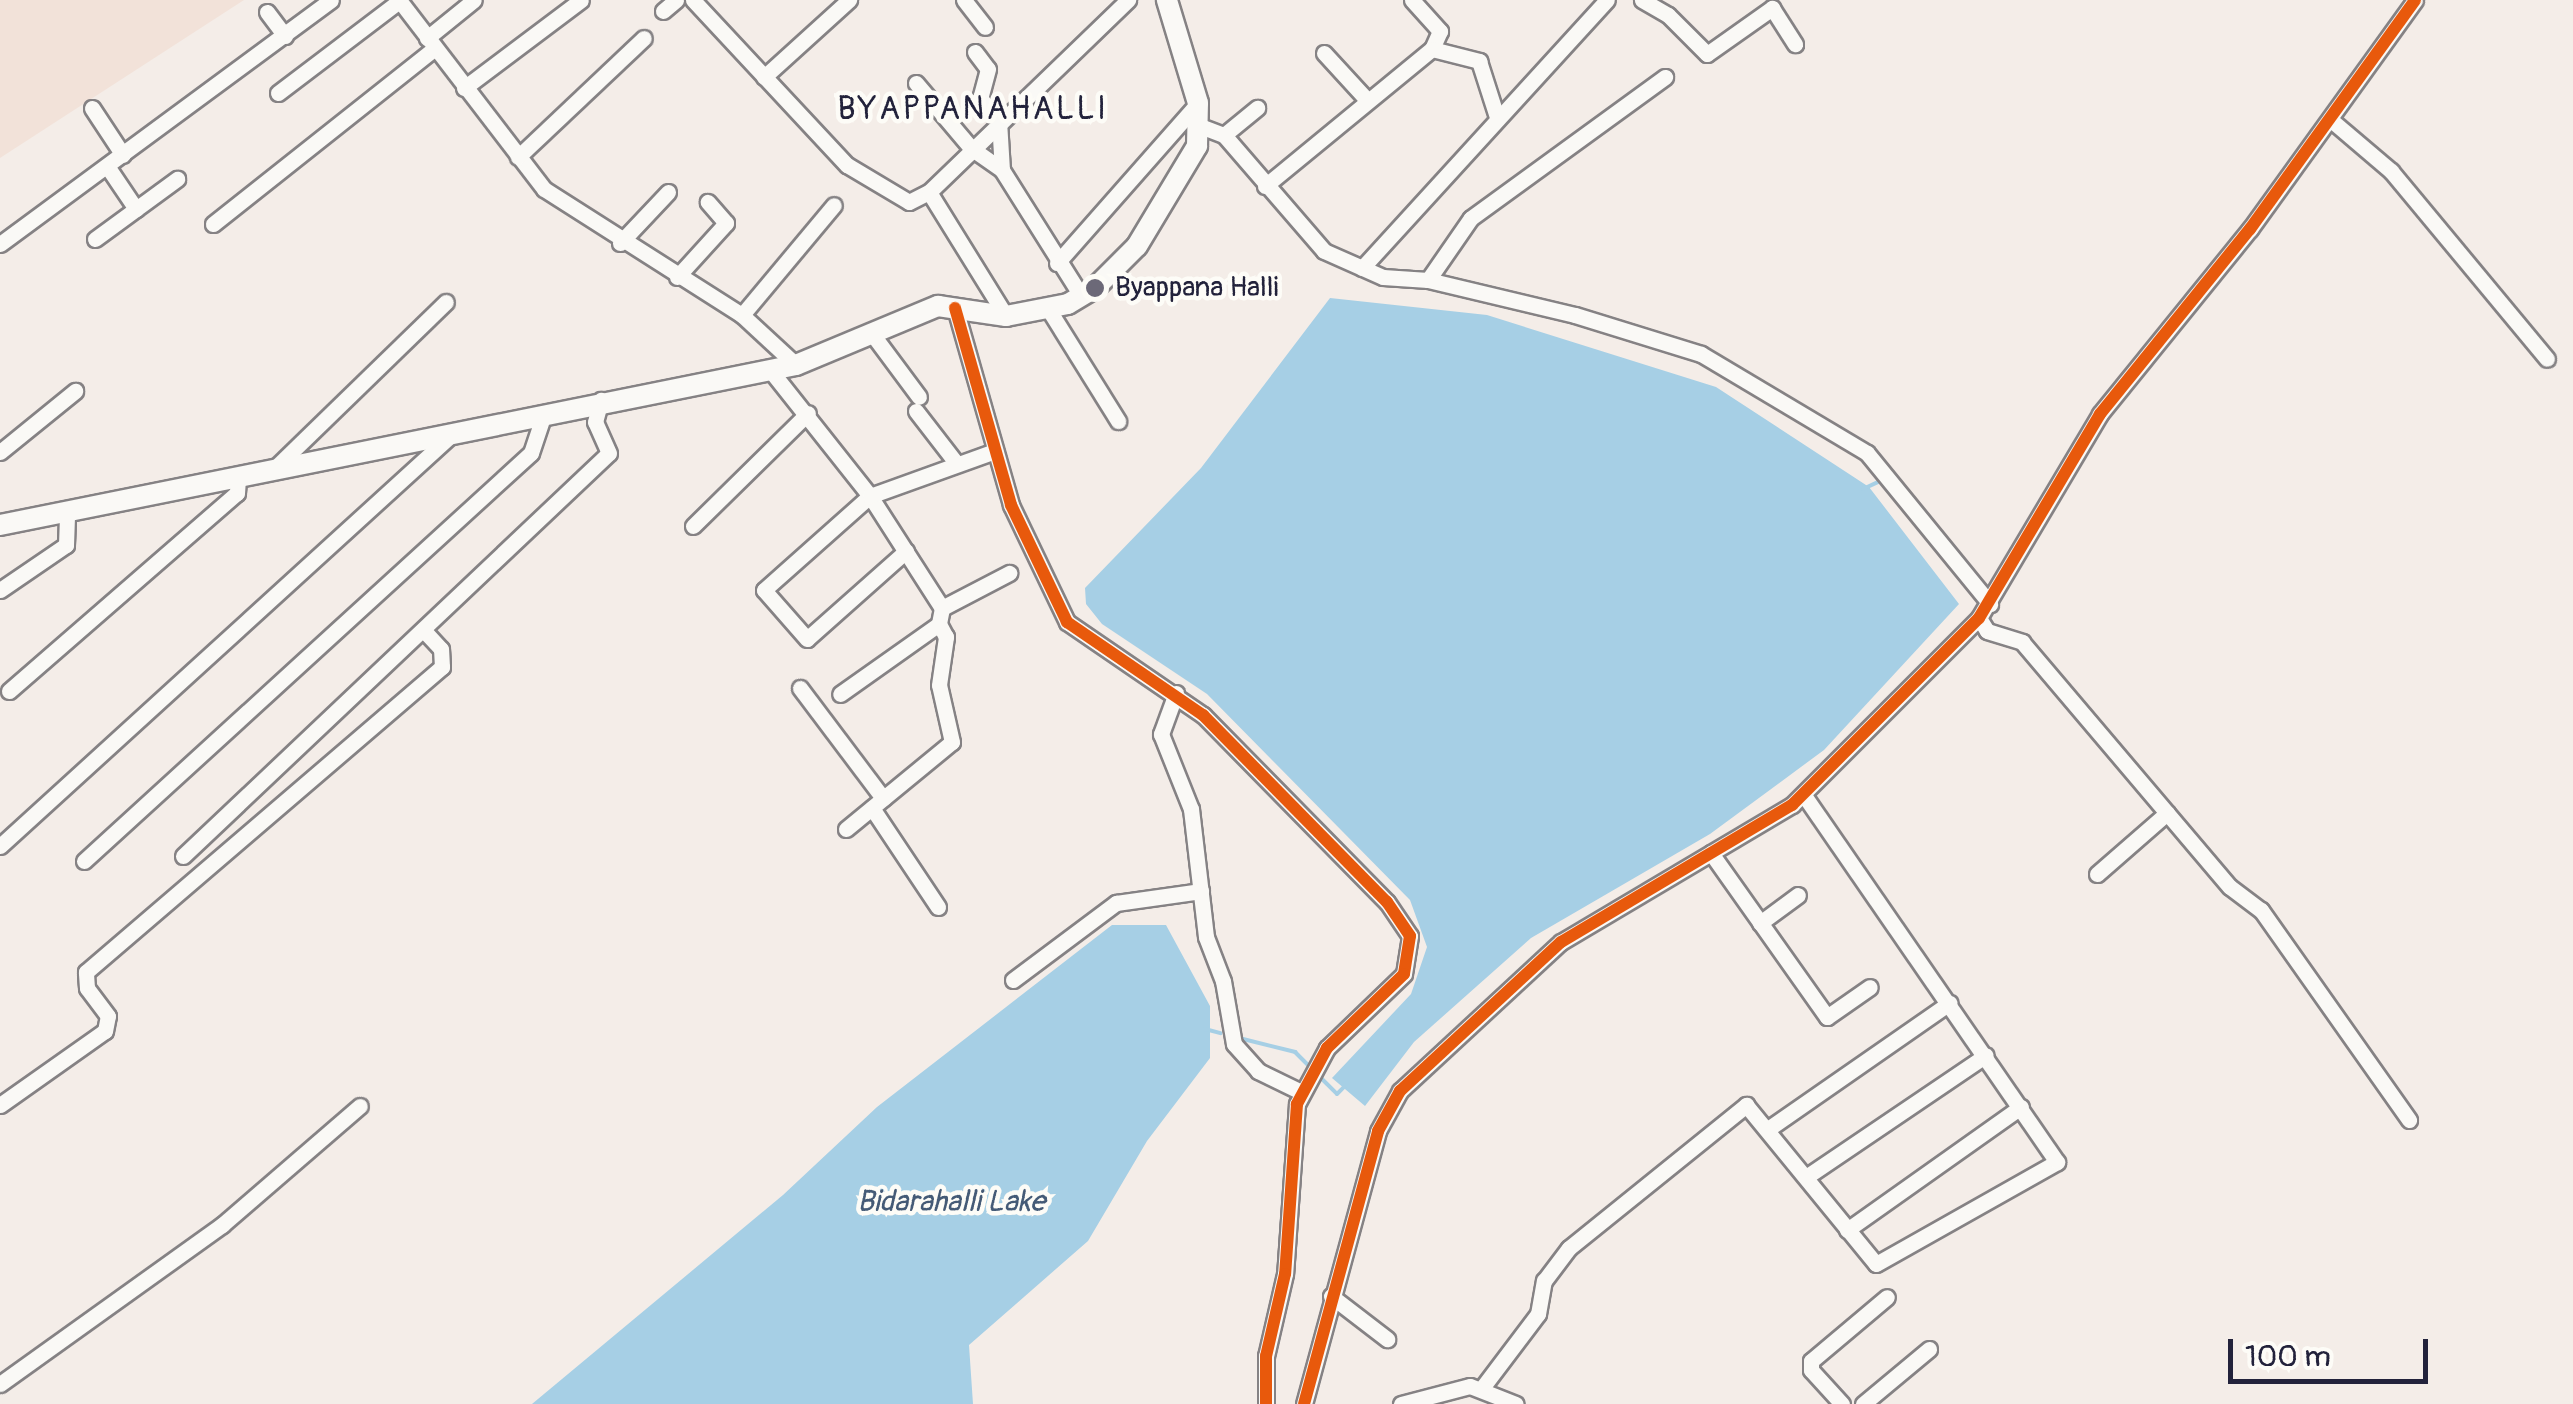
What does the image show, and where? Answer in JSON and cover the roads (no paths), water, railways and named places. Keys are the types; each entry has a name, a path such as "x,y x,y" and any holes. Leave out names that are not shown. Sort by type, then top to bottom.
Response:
{"main road":[{"path":"0,525 448,437 601,400 796,365 929,309 955,308 1006,316 1049,310 1082,297 1121,264 1166,206 1192,162 1200,126 1198,103 1167,0"}],"street":[{"path":"0,244 331,0"},
{"path":"278,93 399,0 544,190 620,243 742,315 796,365"},
{"path":"213,224 431,43 474,0"},
{"path":"464,88 582,0"},
{"path":"662,11 676,0"},
{"path":"693,0 854,172 902,202 928,192 1128,0"},
{"path":"764,78 848,0"},
{"path":"964,0 985,27"},
{"path":"1265,186 1432,49 1440,32 1436,22 1412,0"},
{"path":"1362,268 1606,0"},
{"path":"1642,0 1668,15 1707,54 1772,8 1795,44"},
{"path":"1304,1404 1378,1131 1412,1078 1552,949 1804,795 1979,618 2100,414 2331,120 2415,0"},
{"path":"268,12 285,36"},
{"path":"518,157 644,38"},
{"path":"1432,49 1479,61 1498,117"},
{"path":"975,52 988,69 980,98 999,122 1002,170"},
{"path":"1324,53 1367,100"},
{"path":"1428,280 1471,218 1665,77"},
{"path":"916,82 972,148 1002,170 1057,263 1082,297"},
{"path":"1057,263 1198,103"},
{"path":"92,108 122,155"},
{"path":"1224,135 1256,108"},
{"path":"2331,120 2391,172 2546,359"},
{"path":"1200,126 1224,135 1324,251 1393,280 1428,280 1575,315 1700,354 1867,452 1990,604"},
{"path":"107,166 136,209"},
{"path":"95,238 177,180"},
{"path":"620,243 668,192"},
{"path":"928,192 1006,316"},
{"path":"677,277 726,224 708,202"},
{"path":"742,315 834,206"},
{"path":"272,471 446,302"},
{"path":"955,308 1020,528 1067,622 1176,693 1408,929 1411,955 1404,974 1327,1048 1301,1092 1285,1274 1266,1356 1266,1404"},
{"path":"1049,310 1118,422"},
{"path":"872,335 956,464"},
{"path":"770,370 808,413 906,551 941,616 946,645 939,685 952,742 846,829"},
{"path":"0,452 75,391"},
{"path":"183,856 610,452 595,422 601,400"},
{"path":"693,526 808,413"},
{"path":"84,861 532,454 544,414"},
{"path":"0,846 448,437"},
{"path":"906,551 808,639 764,590 870,496 995,451"},
{"path":"9,692 237,492 238,478"},
{"path":"0,590 66,545 67,512"},
{"path":"840,694 941,616 1009,573"},
{"path":"1979,618 1987,630 2022,642 2230,887 2261,910 2408,1120"},
{"path":"0,1105 105,1031 108,1016 87,988 86,972 442,667 441,649 424,631"},
{"path":"800,688 878,803 938,906"},
{"path":"1176,693 1161,734 1191,809 1200,891 1234,1044 1258,1071 1301,1092"},
{"path":"1482,1388 1538,1314 1544,1282 1580,1238 1742,1107 1751,1107 1871,1262 1881,1262 2056,1162 1804,795"},
{"path":"2097,874 2167,814"},
{"path":"1711,853 1828,1017 1870,987"},
{"path":"1013,980 1116,904 1200,891"},
{"path":"1760,923 1798,895"},
{"path":"1768,1129 1949,1002"},
{"path":"1806,1177 1986,1056"},
{"path":"0,1384 222,1225 360,1106"},
{"path":"1846,1230 2021,1107"},
{"path":"1331,1296 1388,1340"},
{"path":"1842,1404 1811,1370 1811,1361 1887,1297"},
{"path":"1863,1404 1928,1348"},
{"path":"1401,1404 1482,1388 1516,1404"}],"water":[{"path":"1330,298 1487,315 1716,387 1869,487 1959,604 1824,750 1710,834 1531,938 1414,1042 1365,1106 1332,1078 1411,994 1427,947 1410,900 1207,694 1102,624 1086,604 1085,588 1201,468"},
{"name":"Bidarahalli Lake","path":"1112,925 1166,925 1210,1006 1210,1058 1147,1141 1088,1241 969,1345 973,1404 532,1404 783,1195 877,1107"}],"waterway":[{"path":"1863,489 1882,480"},
{"path":"1205,1029 1220,1033"},
{"path":"1243,1039 1295,1052 1312,1069"},
{"path":"1319,1076 1337,1094 1344,1087"}],"place":[{"name":"Byappana Halli","path":"1095,288"}],"district":[{"name":"BYAPPANAHALLI","path":"973,109"}]}
